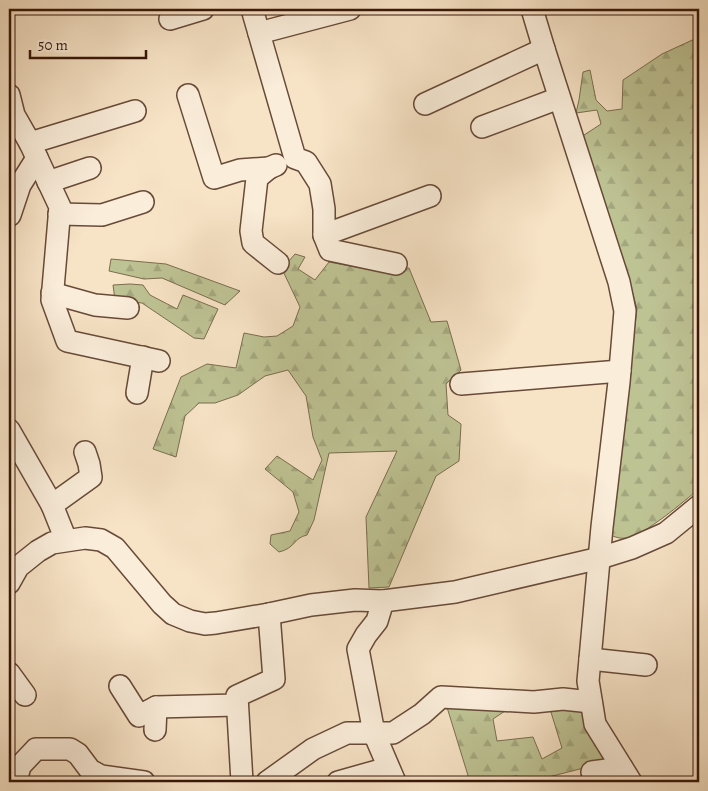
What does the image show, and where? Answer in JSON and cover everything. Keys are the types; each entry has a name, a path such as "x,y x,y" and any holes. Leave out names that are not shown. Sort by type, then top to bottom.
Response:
{"street":[{"path":"170,19 203,9"},
{"path":"252,9 295,158"},
{"path":"259,34 350,9"},
{"path":"532,9 619,282 625,311 588,681 595,724 627,775"},
{"path":"425,104 544,50"},
{"path":"9,95 14,115 34,151 60,207 52,294 58,340 151,359 136,393"},
{"path":"188,95 214,178 240,170 269,168 295,158 306,162 320,184 324,209 324,235 330,250 396,264"},
{"path":"482,127 559,98"},
{"path":"10,215 34,151 135,111"},
{"path":"48,182 90,168"},
{"path":"269,168 257,178 251,231 253,244 278,263"},
{"path":"324,235 430,196"},
{"path":"60,214 102,214 143,202"},
{"path":"52,294 95,305 128,308"},
{"path":"461,384 620,371"},
{"path":"9,430 52,505 66,540"},
{"path":"52,505 91,477 85,452"},
{"path":"9,583 18,567 16,560 66,540 85,538 101,540 115,548 162,604 173,614 190,621 205,624 216,623 310,605 355,600 383,601 455,592 600,558 632,548 666,533 699,506"},
{"path":"338,782 391,775 374,733 358,649 377,621 383,601"},
{"path":"242,782 237,696 274,679 269,614"},
{"path":"590,659 646,665"},
{"path":"9,673 25,695"},
{"path":"120,686 139,716 156,707 237,705"},
{"path":"267,782 312,749 347,733 393,733 422,714 441,697 534,702 563,699 591,702"},
{"path":"155,730 156,707"},
{"path":"14,782 20,766 36,749 70,749 78,754 90,770 101,776 144,782"},
{"path":"592,772 627,775"},
{"path":"9,775 14,782"}],"green space":[{"path":"699,37 699,489 644,531 635,536 620,538 609,534 609,522 637,309 625,265 581,137 601,124 597,110 576,113 583,72 590,70 596,100 607,111 622,109 623,80 662,54"},
{"path":"295,254 305,257 298,269 315,280 329,262 377,271 409,268 431,322 447,321 461,370 446,384 448,415 461,424 459,461 436,476 389,587 369,588 366,517 397,451 329,453 314,520 307,535 299,538 289,548 279,552 270,544 271,535 290,531 299,512 293,492 265,469 277,456 313,480 322,460 313,437 306,396 288,370 265,376 238,395 215,403 199,403 185,416 176,457 153,449 181,377 207,364 236,368 244,333 264,337 277,336 293,326 300,307 282,269"},
{"path":"111,259 166,264 240,291 225,305 162,278 144,279 109,271"},
{"path":"113,285 143,285 150,295 177,309 183,295 218,309 204,339 194,338 142,303 115,300"},
{"path":"446,704 511,707 493,719 497,741 533,737 542,759 562,748 550,709 587,710 607,762 537,780 516,776 470,782"}]}
